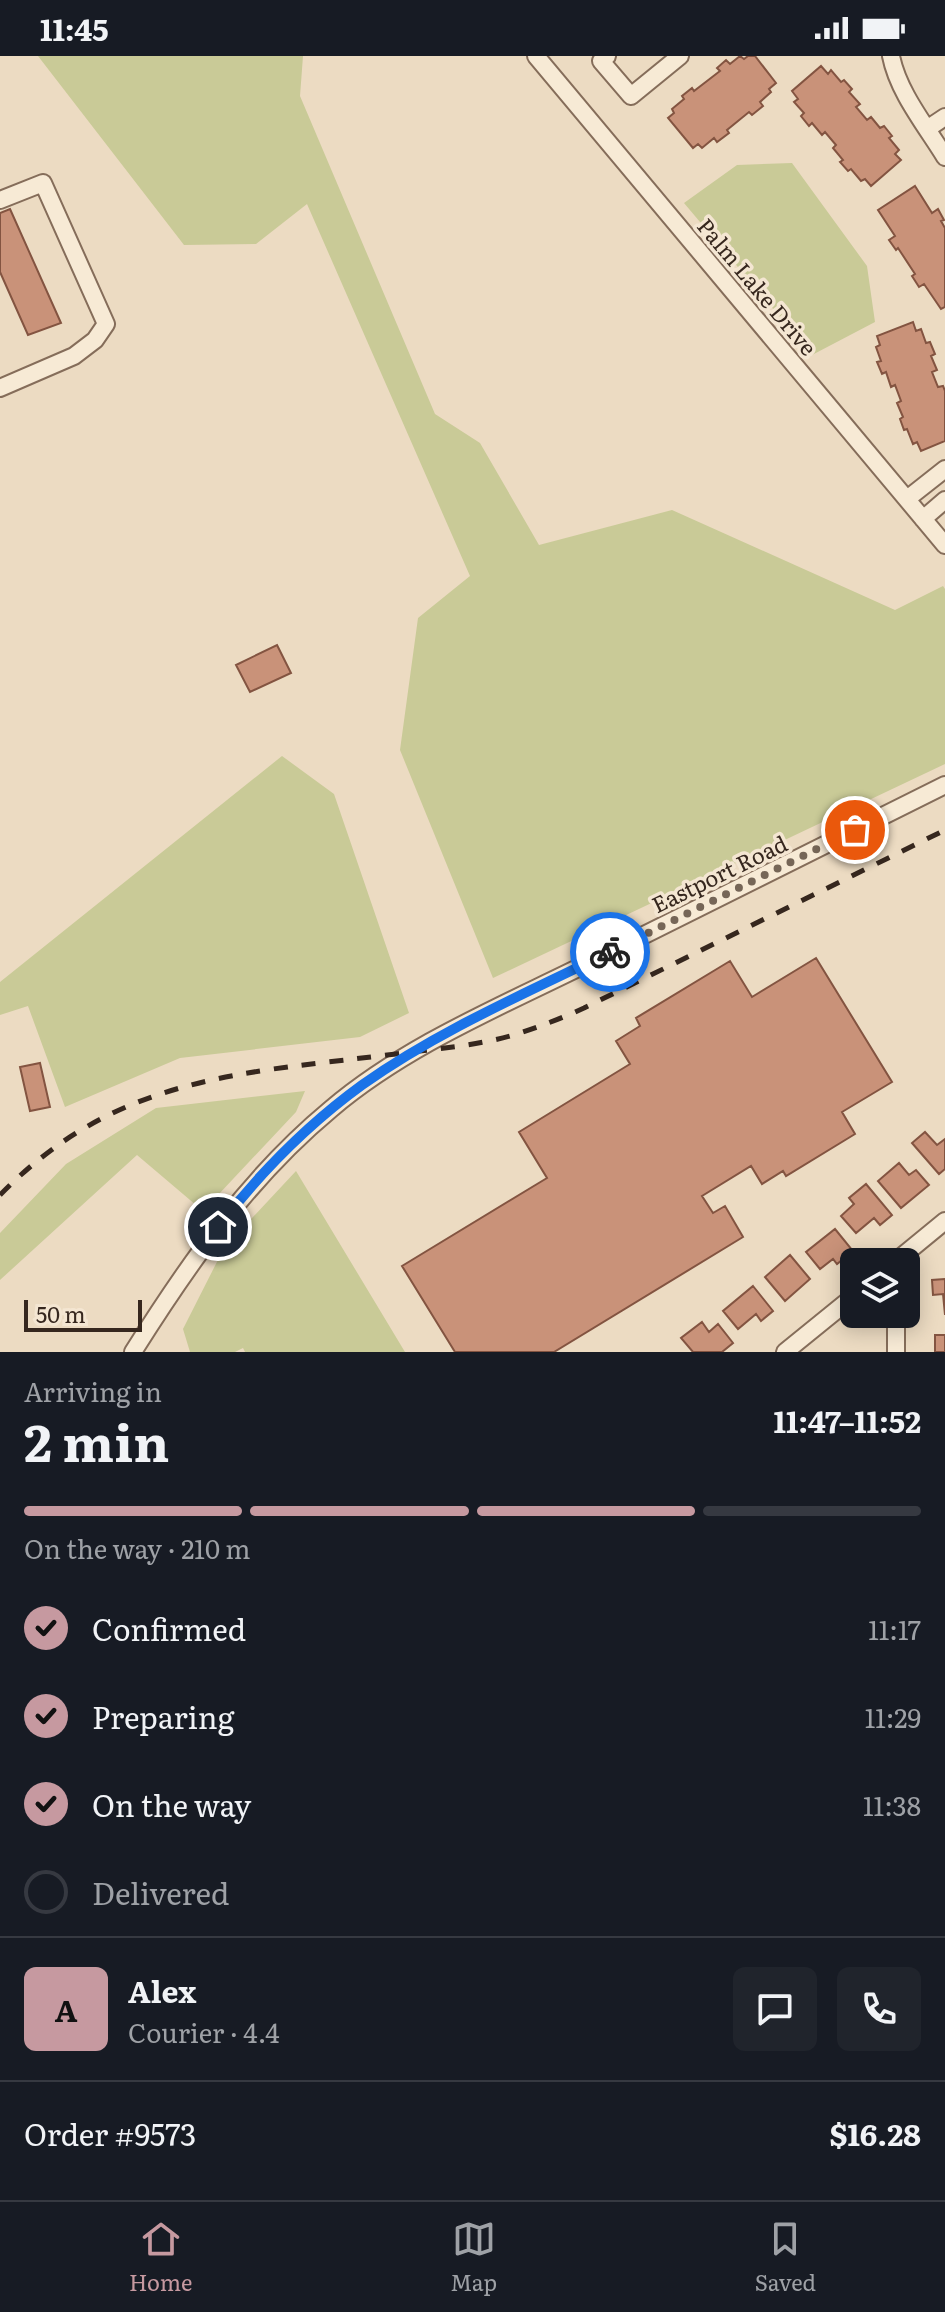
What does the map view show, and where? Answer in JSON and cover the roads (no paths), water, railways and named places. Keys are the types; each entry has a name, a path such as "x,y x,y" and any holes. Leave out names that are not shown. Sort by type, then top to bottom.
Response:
{"street":[{"name":"Palm Lake Drive","path":"536,56 945,545"},
{"path":"607,56 601,61 631,96 680,56"},
{"path":"891,56 910,102 945,157"},
{"path":"927,129 945,117"},
{"path":"0,200 43,183 106,324 95,340 74,356 0,388"},
{"path":"907,499 945,469"},
{"path":"923,519 945,500"},
{"name":"Eastport Road","path":"133,1352 166,1299 234,1206 297,1139 364,1084 459,1027 945,785"},
{"path":"912,1248 945,1221"},
{"path":"785,1352 840,1307"},
{"path":"896,1328 896,1352"}],"railway":[{"path":"0,1195 44,1156 89,1125 135,1103 183,1087 233,1076 439,1049 510,1036 584,1008 945,830"}]}
